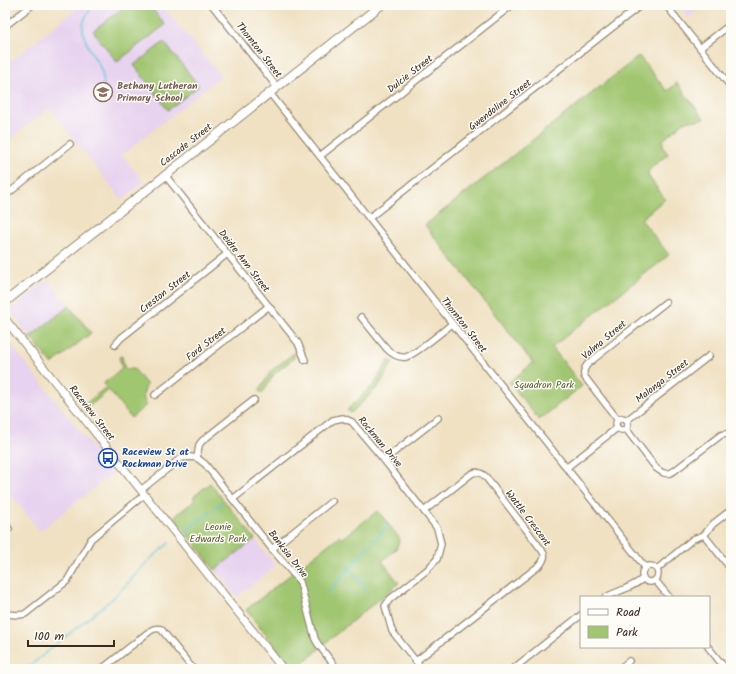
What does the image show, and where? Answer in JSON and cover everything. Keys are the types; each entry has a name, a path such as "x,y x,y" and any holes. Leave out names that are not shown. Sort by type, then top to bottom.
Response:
{"main road":[{"name":"Cascade Street","path":"5,302 381,5"}],"street":[{"path":"5,26 32,5"},
{"name":"Thornton Street","path":"212,5 277,87"},
{"name":"Dulcie Street","path":"320,156 512,5"},
{"name":"Gwendoline Street","path":"370,218 641,5"},
{"path":"666,5 731,87"},
{"path":"700,48 731,24"},
{"name":"Thornton Street","path":"270,92 645,567"},
{"path":"5,196 70,144"},
{"name":"Deidre Ann Street","path":"166,175 298,343 305,360"},
{"name":"Creston Street","path":"115,345 121,338 227,254"},
{"name":"Valma Street","path":"618,420 584,376 584,368 666,302"},
{"name":"Ford Street","path":"155,395 269,306"},
{"path":"362,317 386,349 400,357 410,356 452,324"},
{"name":"Raceview Street","path":"5,319 282,669"},
{"name":"Malonga Street","path":"627,420 709,356"},
{"path":"198,458 199,446 202,441 254,400"},
{"name":"Rockman Drive","path":"233,499 333,420 343,418 352,422 437,528 441,544 437,560 427,570 390,599 385,606 392,631 422,669"},
{"path":"384,460 438,418"},
{"path":"617,428 616,423 622,418 627,420 628,425 626,429"},
{"path":"566,468 617,428"},
{"path":"617,428 622,431 626,429"},
{"path":"626,429 656,468 660,472 667,474 674,472 721,435 731,435"},
{"path":"5,614 25,614 67,581 91,539 181,458 198,458 205,464 233,499"},
{"name":"Wattle Crescent","path":"416,661 540,565 545,555 482,473 474,472 470,474 424,511"},
{"name":"Banksia Drive","path":"233,499 300,582 315,639 337,669"},
{"path":"272,549 332,501"},
{"path":"657,568 693,540 704,535 713,524 731,510"},
{"path":"5,523 9,529"},
{"path":"704,535 731,569"},
{"path":"650,565 657,568 659,573 655,580 649,582 643,578 642,571 645,567 650,565"},
{"path":"608,596 636,584 643,578"},
{"path":"655,580 668,596"},
{"path":"513,669 580,616"},
{"path":"102,669 150,630 158,628 161,629 193,669"},
{"path":"709,648 726,669"},
{"path":"619,669 629,661"}],"shaded area":[{"name":"Bethany Lutheran Primary School","path":"81,5 162,5 221,76 122,155 144,182 122,200 49,108 5,143 5,66"},
{"path":"678,5 704,5 688,18"},
{"path":"48,280 69,306 30,337 12,313 12,310"},
{"path":"5,337 113,473 40,531 5,488"},
{"path":"255,539 276,566 237,597 215,570"}],"green space":[{"path":"127,5 149,5 165,25 117,62 93,31"},
{"path":"164,42 199,86 168,110 134,65"},
{"name":"Squadron Park","path":"639,56 667,91 677,83 704,119 684,122 663,140 663,147 668,154 649,170 648,173 649,177 665,199 641,219 669,255 552,347 582,386 539,420 509,382 533,363 425,225"},
{"path":"69,306 91,333 52,364 30,337"},
{"path":"294,353 294,358 274,374 262,394 259,391 271,371"},
{"path":"122,356 125,369 134,369 147,385 144,395 146,405 131,418 109,390 87,408 84,405 106,387 104,383 122,369 119,357"},
{"path":"389,360 393,362 378,387 351,413 347,410 374,384"},
{"name":"Leonie Edwards Park","path":"210,483 255,539 215,570 174,517 195,500 193,497"},
{"path":"378,511 400,539 396,549 382,561 399,583 315,653 293,669 246,610 339,536 342,539"}],"waterway":[{"path":"94,5 84,19 83,32 87,45 102,74 104,86 101,101"},
{"path":"184,532 222,503"},
{"path":"327,592 388,525"},
{"path":"26,669 112,599 141,568 169,543"},
{"path":"349,569 367,591"}],"place":[{"name":"Bethany Lutheran Primary School","path":"103,92"},
{"name":"Raceview St at Rockman Drive","path":"108,458"}]}
